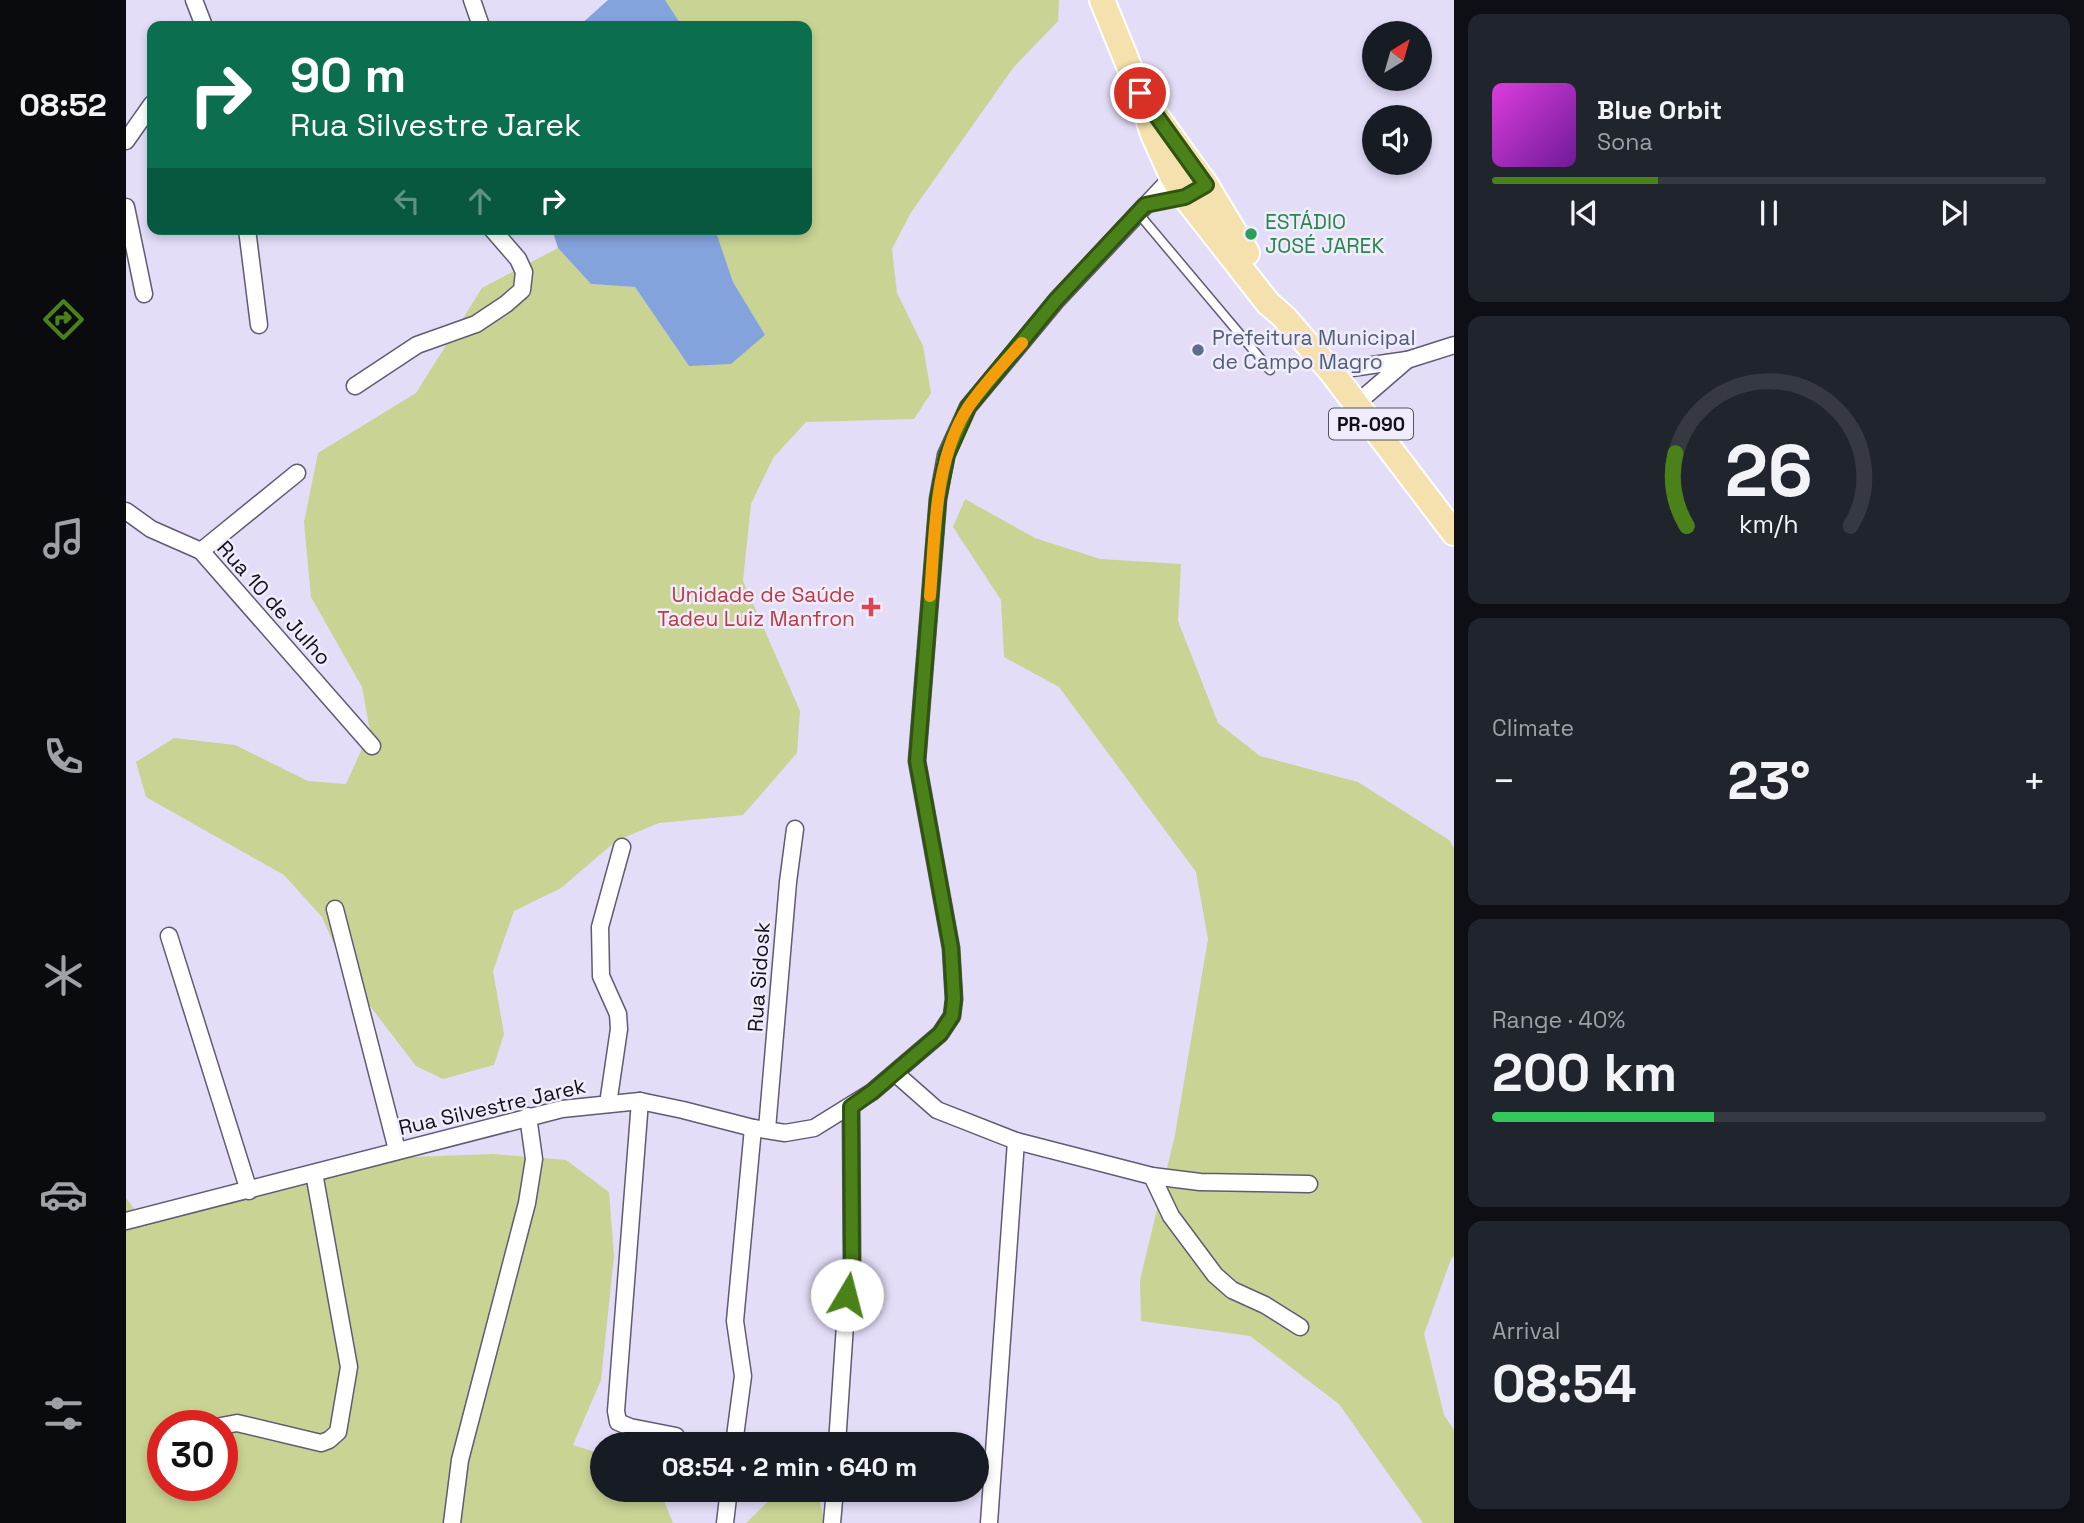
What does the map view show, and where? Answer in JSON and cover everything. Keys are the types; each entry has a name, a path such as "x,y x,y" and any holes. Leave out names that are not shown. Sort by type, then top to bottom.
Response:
{"main road":[{"name":"PR-090","path":"1102,0 1140,93 1145,113 1254,286 1331,371 1454,533"}],"street":[{"path":"194,0 199,21"},
{"path":"199,0 200,21"},
{"path":"472,0 479,21"},
{"path":"126,141 147,111"},
{"path":"1141,209 1188,180"},
{"name":"Rua Silvestre Jarek","path":"126,1221 562,1109 640,1101 785,1133 814,1128 851,1107 940,1034 952,1016 954,999 951,948 917,761 938,499 947,455 968,407 1056,300 1141,209 1188,180"},
{"path":"126,207 144,294"},
{"path":"248,235 259,325"},
{"path":"355,386 417,345 477,324 522,290 524,272 518,259 497,235"},
{"path":"1331,371 1407,360 1454,345"},
{"path":"1356,404 1407,360"},
{"path":"201,551 298,472"},
{"name":"Rua 10 de Julho","path":"126,511 151,529 201,551 372,746"},
{"name":"Rua Sidosk","path":"736,1432 743,1376 735,1321 796,828"},
{"path":"608,1104 619,1029 618,1014 601,976 600,927 622,847"},
{"path":"335,909 397,1150"},
{"path":"169,936 249,1191"},
{"path":"895,1073 937,1110 1016,1141 1152,1176 1200,1182 1309,1184"},
{"path":"640,1101 616,1411 618,1422 655,1432"},
{"path":"838,1432 847,1295 852,1260 851,1107"},
{"path":"452,1523 460,1460 527,1203 534,1159 528,1116"},
{"path":"989,1523 1016,1141"},
{"path":"238,1423 321,1443 338,1432 349,1367 314,1173"},
{"path":"1152,1176 1171,1216 1215,1275 1232,1290 1265,1305 1300,1327"},
{"path":"725,1523 727,1502"},
{"path":"832,1523 834,1502"}],"lane":[{"path":"1141,209 1270,370"}],"green space":[{"path":"665,0 1059,0 1058,21 1013,68 910,214 892,249 897,293 923,346 931,393 914,419 806,422 773,458 751,504 743,581 800,711 797,753 743,815 659,823 616,841 561,888 514,911 493,971 504,1034 494,1065 443,1079 416,1066 350,980 322,917 284,875 146,797 136,762 174,738 235,745 308,781 346,784 370,731 362,687 311,597 304,522 318,453 416,393 482,288 558,248 591,284 635,287 689,366 765,335 733,282 717,235 812,235 812,21 679,21"},
{"path":"965,499 1035,538 1100,559 1181,564 1178,621 1218,723 1260,756 1358,782 1449,840 1454,848 1454,1256 1424,1334 1444,1415 1454,1430 1454,1523 1423,1523 1339,1404 1250,1336 1141,1321 1140,1280 1175,1135 1208,939 1196,872 1059,687 1004,657 1001,600 953,527"},
{"path":"492,1154 566,1160 609,1192 614,1256 601,1380 573,1445 590,1450 590,1502 664,1502 673,1523 126,1523 126,1198 138,1214 384,1158"},
{"path":"768,1502 820,1502 825,1523 746,1523"}],"water":[{"path":"608,0 665,0 679,21 585,21"},
{"path":"554,235 717,235 733,282 765,335 731,364 689,366 635,287 591,284 558,248"}],"slow traffic":[{"path":"930,596 938,499 947,455 968,407 1022,343"}],"place":[{"name":"ESTÁDIO JOSÉ JAREK","path":"1251,234"},
{"name":"Prefeitura Municipal de Campo Magro","path":"1198,350"},
{"name":"Unidade de Saúde Tadeu Luiz Manfron","path":"871,607"}],"route":[{"path":"847,1295 852,1260 851,1107 940,1034 952,1016 954,999 951,948 917,761 938,499 947,455 968,407 1056,300 1145,205 1185,197 1206,185 1140,93"}]}
